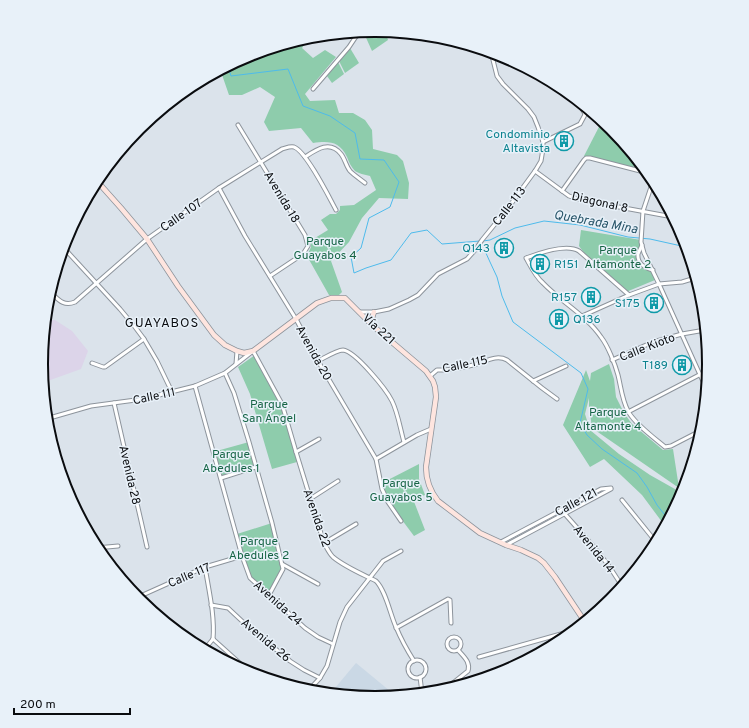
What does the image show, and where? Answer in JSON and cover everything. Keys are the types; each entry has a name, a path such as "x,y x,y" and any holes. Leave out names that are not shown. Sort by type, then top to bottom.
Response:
{"main road":[{"path":"101,185 147,239 209,329 225,345 237,352 253,351"},
{"name":"Vía 221","path":"253,351 317,303 331,298 345,298 373,326 426,371 433,381 436,397 426,467 426,476 433,495 438,501 480,533 538,558 556,577 582,617"},
{"path":"373,326 372,318 374,312"}],"street":[{"path":"313,89 355,38"},
{"path":"493,59 497,76 534,117 543,142 580,124 585,114"},
{"name":"Avenida 18","path":"238,125 305,235 308,246 303,254 270,276"},
{"name":"Calle 113","path":"374,312 409,300 418,294 438,274 463,261 476,249 535,171 543,155 543,142"},
{"path":"336,210 305,157 324,146 334,148 342,155 345,163 351,171 365,183"},
{"name":"Calle 107","path":"55,296 65,304 75,302 147,239 219,188 282,149 292,147 296,148 305,157"},
{"path":"562,191 586,158 639,171"},
{"name":"Diagonal 8","path":"535,171 569,196 582,200 666,216"},
{"name":"Avenida 20","path":"219,188 245,236 296,319 318,361 376,459 382,488 388,502 401,521"},
{"path":"650,189 643,211 642,243 638,255 643,266 646,268 652,268"},
{"path":"628,412 701,374 659,284 642,243"},
{"path":"629,295 575,248 566,247 526,258 535,275 542,283 582,316 595,328 602,338 618,375 624,403 628,412 635,420 664,446 671,446 693,434"},
{"path":"67,252 120,309 144,340 157,361 172,392"},
{"path":"582,316 629,295 659,284 682,282 690,280"},
{"path":"359,312 374,312"},
{"name":"Calle Kioto","path":"612,360 653,342 700,331"},
{"path":"92,363 105,367 144,340"},
{"path":"318,361 342,350 350,352 356,357 385,389 392,401 404,442"},
{"name":"Calle 111","path":"52,417 91,406 143,399 195,386 225,373 253,351"},
{"name":"Avenida 22","path":"253,351 282,404 324,544 334,557 348,567 376,581 382,588 396,628 414,661"},
{"path":"236,364 237,352"},
{"name":"Calle 115","path":"430,376 437,370 475,364 492,358 502,357 533,381"},
{"path":"557,399 533,381 566,366"},
{"path":"225,373 234,393 256,467 283,569 269,595"},
{"name":"Avenida 24","path":"195,386 242,556 250,578 305,628 318,637 333,644"},
{"name":"Avenida 28","path":"114,403 147,547"},
{"path":"376,459 404,442 431,429"},
{"path":"296,452 319,439"},
{"path":"221,478 256,467"},
{"path":"310,499 338,481"},
{"name":"Calle 121","path":"501,542 601,489 611,488 506,545"},
{"path":"622,500 652,537"},
{"name":"Avenida 14","path":"564,513 594,547 619,581"},
{"path":"324,544 356,524"},
{"path":"104,547 118,546"},
{"path":"313,685 320,678 327,666 340,622 347,607 383,561 401,551"},
{"name":"Calle 117","path":"143,595 205,567 242,556"},
{"path":"282,564 318,584"},
{"path":"205,567 214,632 213,639 208,645"},
{"path":"396,628 448,599 450,600 451,622"},
{"name":"Avenida 26","path":"211,605 228,608 290,661 320,678"},
{"path":"479,657 557,635"},
{"path":"455,638 459,640 461,644 458,650 452,651 449,648 447,644 450,639 455,638"},
{"path":"213,639 236,660"},
{"path":"456,681 468,671 469,668 467,661 458,650"},
{"path":"414,661 420,661 425,666 425,672 420,677 414,677 409,673 409,666 414,661"},
{"path":"420,677 421,687"}],"shaded area":[{"path":"50,320 55,320 72,331 88,351 81,369 48,381 48,343"},
{"path":"356,663 389,690 374,691 335,688"}],"green space":[{"path":"366,37 387,38 388,40 372,51"},
{"name":"Parque Guayabos 4","path":"304,45 302,48 313,58 325,50 336,57 305,94 310,101 335,100 339,113 353,113 365,120 372,130 373,149 397,155 403,161 409,183 408,199 379,198 362,218 349,242 331,261 342,292 338,296 329,295 307,256 311,247 310,241 328,230 321,220 330,214 336,214 340,210 340,206 354,205 376,190 370,176 355,171 344,152 337,145 329,142 313,143 301,128 269,131 264,122 275,97 260,87 242,95 229,95 222,75 249,62 269,54"},
{"path":"350,48 359,63 345,73 339,61"},
{"path":"338,62 344,74 332,83 327,76"},
{"path":"599,127 620,148 637,169 584,156"},
{"name":"Parque Altamonte 2","path":"581,230 641,240 638,255 639,261 650,269 655,280 626,292 588,258 579,246"},
{"name":"Parque San Ángel","path":"255,355 282,404 297,462 272,469 250,394 238,367"},
{"name":"Parque Altamonte 4","path":"609,364 614,379 616,397 624,413 632,424 663,450 673,449 678,487 592,428 589,398 585,414 590,430 619,454 650,475 677,490 662,521 642,495 604,459 590,467 563,425 586,370 590,381 591,373"},
{"name":"Parque Abedules 1","path":"249,442 256,467 221,478 213,452"},
{"name":"Parque Guayabos 5","path":"419,464 419,479 425,495 413,499 425,530 414,536 387,500 382,483"},
{"name":"Parque Abedules 2","path":"272,523 283,569 269,595 250,578 237,534"}],"waterway":[{"name":"Quebrada Mina","path":"230,71 231,76 288,69 303,106 330,116 355,133 360,159 384,160 399,182 390,207 369,218 361,248 351,257 354,273 391,260 411,233 427,230 442,244 480,241"},
{"name":"Quebrada Mina","path":"483,241 490,240 515,228 544,221 580,225 628,237 650,239 679,246"},
{"path":"479,246 485,251 497,277 502,296 513,322 581,373 588,389 580,423 587,435 602,449 637,473 665,515"}],"place":[{"name":"Condominio Altavista","path":"564,141"},
{"name":"Q143","path":"504,248"},
{"name":"R151","path":"540,264"},
{"name":"R157","path":"591,297"},
{"name":"S175","path":"654,303"},
{"name":"Q136","path":"559,319"},
{"name":"T189","path":"682,365"}],"district":[{"name":"GUAYABOS","path":"162,322"}]}
